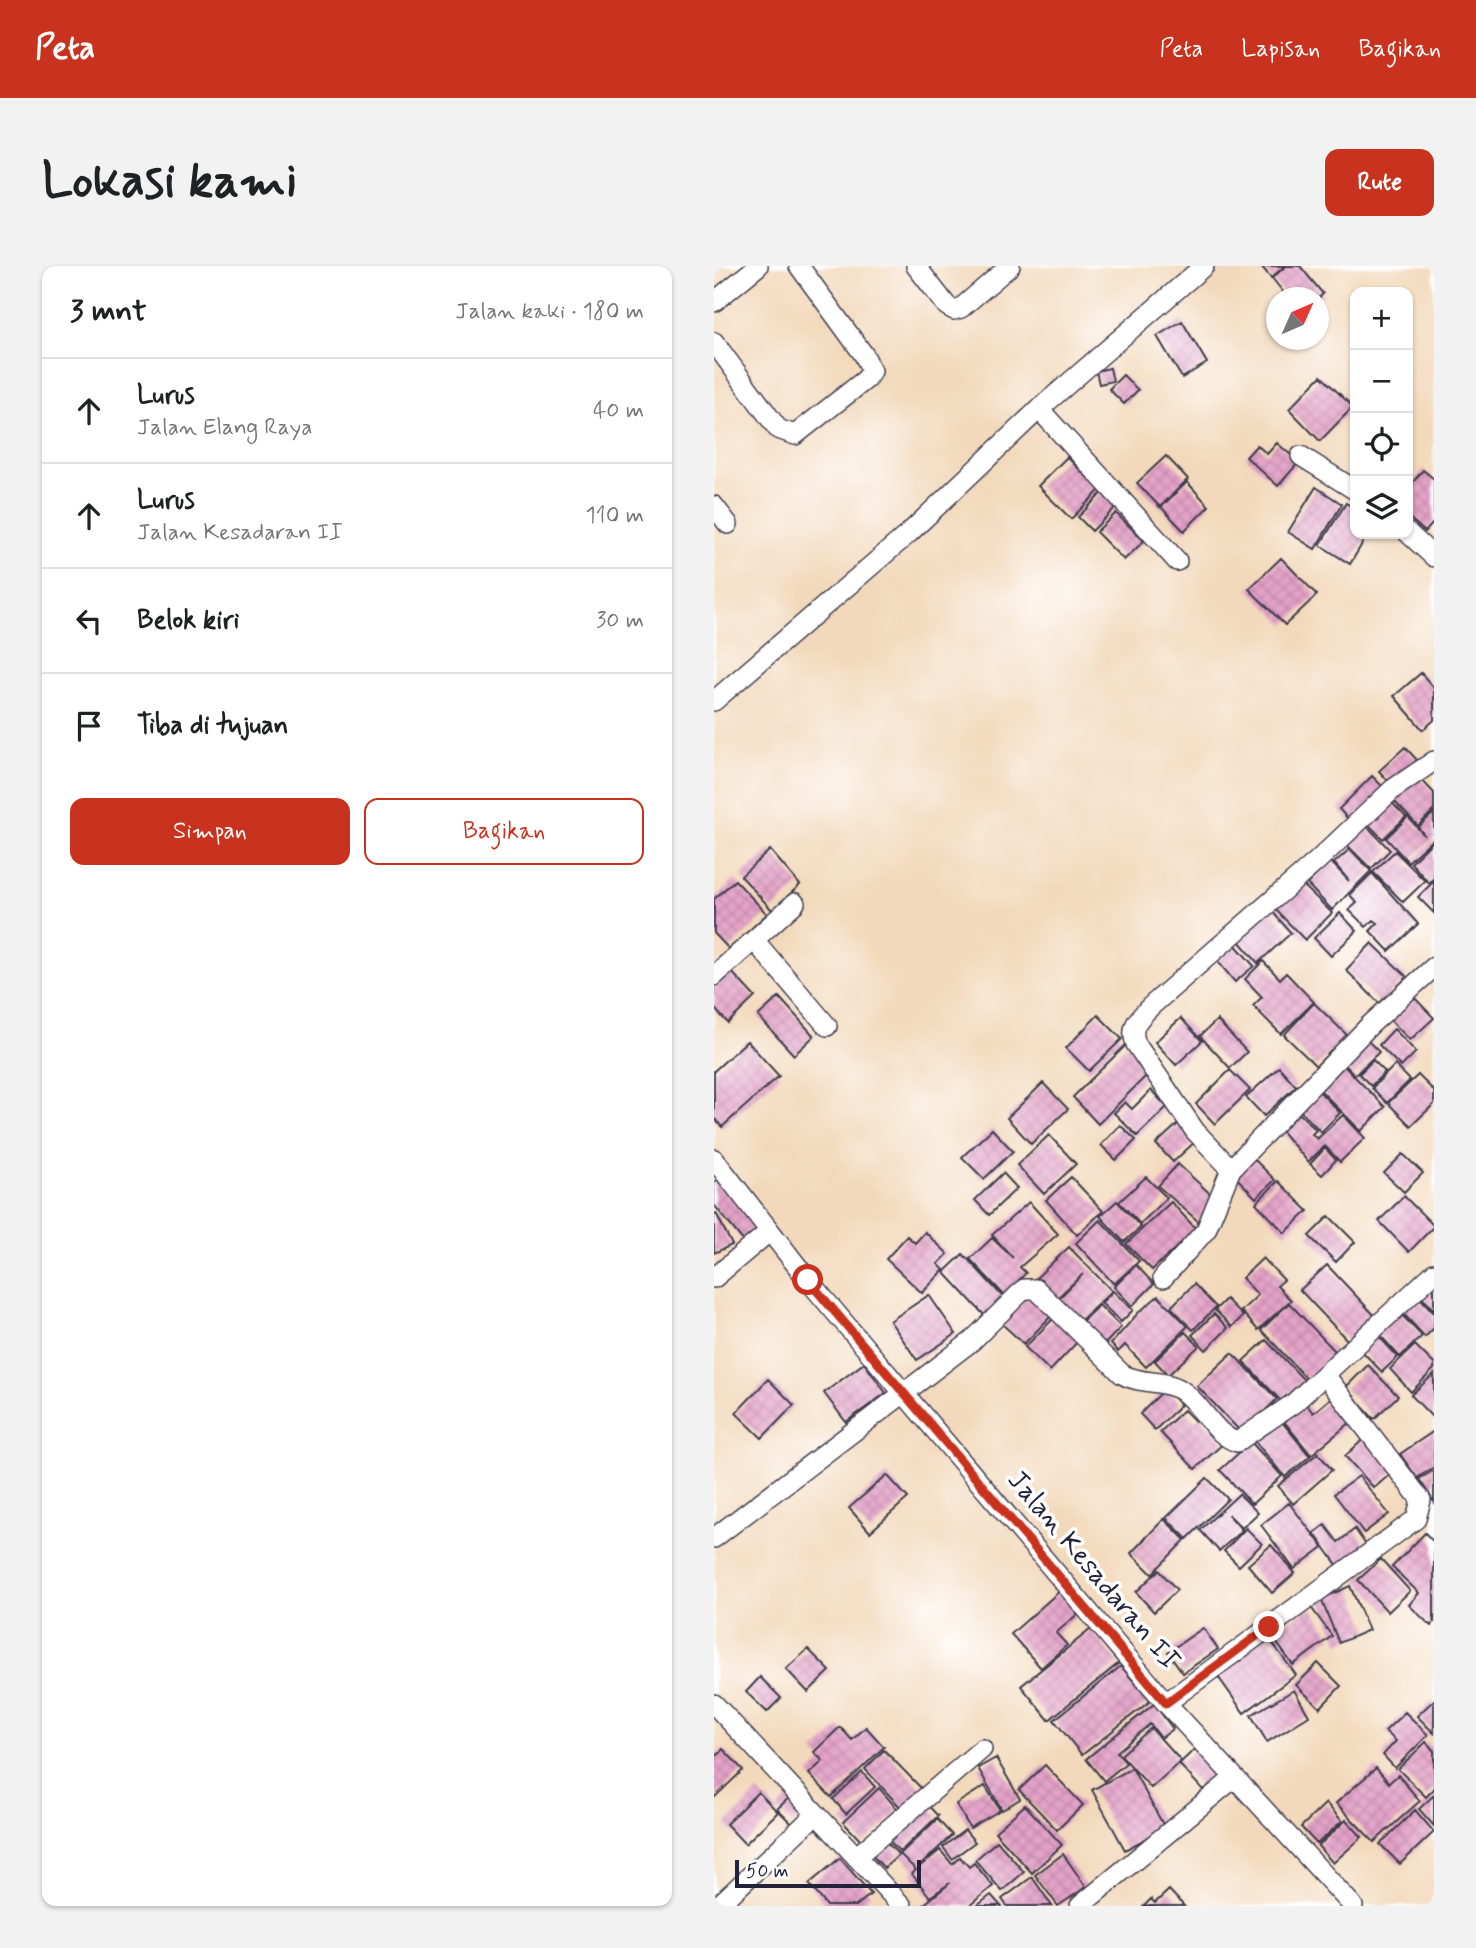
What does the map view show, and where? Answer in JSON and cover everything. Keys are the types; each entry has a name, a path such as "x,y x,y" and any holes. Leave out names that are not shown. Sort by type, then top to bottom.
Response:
{"street":[{"path":"714,302 758,266"},
{"path":"714,342 778,429 787,434 795,435 865,380 872,371 868,363 799,266"},
{"path":"916,266 947,306 954,310 961,308 1010,266"},
{"path":"714,701 908,534 1039,409 1205,266"},
{"path":"1039,409 1177,561"},
{"path":"1301,456 1350,487"},
{"path":"714,506 729,524"},
{"path":"1413,538 1434,557"},
{"path":"1231,1169 1195,1131 1155,1073 1136,1044 1132,1033 1134,1024 1393,789 1434,761"},
{"path":"714,976 794,903"},
{"path":"754,940 827,1026"},
{"path":"1163,1278 1206,1230 1231,1169 1370,1025 1434,967"},
{"name":"Jalan Kesadaran II","path":"714,1160 770,1231 1166,1703 1353,1906"},
{"path":"714,1278 770,1231"},
{"path":"714,1538 907,1394 972,1341 1018,1293 1028,1288 1036,1289 1122,1374 1130,1379 1181,1390 1233,1441 1244,1440 1325,1375 1434,1273"},
{"path":"1166,1703 1416,1519 1421,1500 1325,1375"},
{"path":"714,1704 902,1906"},
{"path":"856,1857 982,1749"},
{"path":"1080,1906 1234,1778"},
{"path":"718,1906 816,1814"}],"building":[{"path":"1261,266 1285,266 1271,278"},
{"path":"1286,266 1300,266 1317,287 1279,287 1272,278"},
{"path":"1182,321 1207,363 1182,378 1157,336"},
{"path":"1110,368 1113,381 1099,384 1096,371"},
{"path":"1123,375 1138,390 1124,404 1109,389"},
{"path":"1321,376 1350,404 1350,410 1320,441 1289,409"},
{"path":"1277,443 1299,462 1278,486 1246,457 1257,445 1267,454"},
{"path":"1166,456 1188,479 1160,507 1137,483"},
{"path":"1067,457 1100,490 1071,519 1038,486"},
{"path":"1423,470 1434,479 1434,522 1425,532 1413,521 1413,482"},
{"path":"1187,482 1209,506 1184,531 1161,507"},
{"path":"1316,487 1342,504 1315,549 1288,532"},
{"path":"1105,490 1119,504 1092,531 1078,517"},
{"path":"1346,503 1350,506 1350,539 1365,539 1350,564 1320,545"},
{"path":"1116,513 1144,541 1124,560 1096,532"},
{"path":"1281,558 1317,595 1285,625 1249,589"},
{"path":"1421,673 1434,688 1434,720 1423,730 1394,696"},
{"path":"1405,747 1417,760 1391,784 1379,771"},
{"path":"1372,776 1385,789 1351,822 1339,809"},
{"path":"1418,776 1434,793 1434,810 1418,826 1393,800"},
{"path":"1388,799 1406,817 1383,839 1365,821"},
{"path":"1434,813 1434,838 1408,862 1386,838 1408,817 1425,836 1418,827"},
{"path":"1364,823 1390,850 1371,869 1344,842"},
{"path":"1434,840 1434,878 1429,883 1411,863"},
{"path":"1350,849 1371,871 1332,910 1307,884 1330,861 1349,881 1334,863"},
{"path":"770,850 800,885 772,910 741,876"},
{"path":"1395,851 1425,881 1403,902 1373,872"},
{"path":"1372,873 1418,924 1389,951 1370,931 1378,923 1374,920 1366,927 1349,910 1357,903 1350,895"},
{"path":"735,880 767,914 729,949 714,933 714,899"},
{"path":"1434,881 1434,913 1418,897"},
{"path":"1301,883 1332,913 1305,940 1275,909"},
{"path":"1271,910 1291,933 1258,963 1238,940"},
{"path":"1340,913 1357,931 1331,956 1314,938"},
{"path":"1233,942 1254,966 1235,982 1214,957"},
{"path":"1372,943 1407,977 1380,1004 1346,970"},
{"path":"1263,961 1280,979 1286,973 1314,1002 1281,1034 1253,1006 1262,997 1245,979"},
{"path":"730,970 755,997 728,1023 714,1008 714,985"},
{"path":"1411,994 1434,1018 1410,1040 1387,1017"},
{"path":"779,997 814,1036 794,1055 758,1016"},
{"path":"1314,1003 1347,1035 1316,1066 1284,1035"},
{"path":"1098,1015 1122,1039 1089,1071 1066,1048"},
{"path":"1181,1018 1202,1041 1176,1065 1155,1042"},
{"path":"1217,1020 1247,1052 1230,1068 1200,1036"},
{"path":"1394,1029 1416,1052 1401,1067 1379,1045"},
{"path":"1362,1035 1379,1052 1355,1075 1338,1058"},
{"path":"747,1041 779,1076 722,1127 714,1118 714,1071"},
{"path":"1127,1044 1152,1070 1098,1124 1073,1097"},
{"path":"1373,1060 1385,1072 1371,1086 1359,1074"},
{"path":"1342,1064 1385,1107 1361,1131 1318,1088"},
{"path":"1395,1065 1410,1080 1387,1103 1372,1088"},
{"path":"1279,1067 1296,1086 1264,1116 1246,1097"},
{"path":"1230,1070 1250,1090 1215,1124 1196,1104"},
{"path":"1418,1075 1434,1091 1434,1104 1411,1126 1388,1103"},
{"path":"1043,1083 1068,1109 1031,1144 1007,1118"},
{"path":"1316,1088 1340,1113 1321,1132 1297,1107"},
{"path":"1151,1090 1167,1107 1137,1136 1114,1113 1125,1102 1132,1109"},
{"path":"1295,1109 1316,1130 1312,1134 1317,1139 1343,1115 1365,1138 1340,1162 1325,1146 1308,1162 1278,1127"},
{"path":"1180,1122 1197,1140 1173,1162 1156,1144"},
{"path":"1120,1125 1136,1140 1116,1160 1101,1145"},
{"path":"992,1129 1013,1151 984,1179 962,1157"},
{"path":"1049,1135 1076,1164 1044,1194 1017,1165"},
{"path":"1325,1148 1336,1160 1322,1175 1310,1164"},
{"path":"1403,1154 1423,1173 1404,1192 1384,1173"},
{"path":"1252,1157 1275,1180 1256,1198 1233,1174"},
{"path":"1178,1164 1218,1201 1199,1222 1158,1186"},
{"path":"1003,1173 1017,1188 989,1215 975,1200"},
{"path":"723,1175 764,1225 744,1242 714,1205 714,1182"},
{"path":"1071,1177 1103,1211 1077,1235 1046,1200"},
{"path":"1146,1177 1167,1198 1140,1224 1119,1202"},
{"path":"1278,1181 1308,1211 1285,1233 1256,1203"},
{"path":"1404,1196 1434,1226 1409,1252 1379,1221"},
{"path":"1117,1201 1141,1227 1124,1242 1100,1216"},
{"path":"1029,1202 1058,1234 1020,1267 1026,1273 1004,1295 970,1259 992,1238 1013,1258 992,1235"},
{"path":"1171,1202 1196,1229 1152,1270 1126,1244"},
{"path":"716,1213 732,1245 714,1253 714,1214"},
{"path":"1329,1216 1355,1242 1336,1262 1309,1236"},
{"path":"1100,1220 1139,1261 1114,1284 1076,1243"},
{"path":"925,1232 948,1254 938,1264 944,1270 922,1293 886,1259 907,1236 915,1243"},
{"path":"1069,1247 1112,1291 1079,1322 1058,1299 1083,1274 1055,1300 1035,1279"},
{"path":"963,1254 1004,1298 985,1316 944,1272"},
{"path":"1263,1258 1284,1280 1277,1286 1291,1300 1258,1330 1241,1311 1258,1295 1242,1278"},
{"path":"1136,1265 1154,1284 1132,1306 1114,1287"},
{"path":"1327,1265 1376,1317 1349,1342 1300,1290"},
{"path":"1434,1280 1434,1310 1419,1294"},
{"path":"1194,1284 1216,1307 1193,1330 1171,1307"},
{"path":"1113,1291 1133,1310 1121,1322 1101,1303"},
{"path":"1032,1292 1054,1313 1024,1344 1002,1324"},
{"path":"1416,1293 1434,1313 1434,1328 1425,1337 1399,1309"},
{"path":"929,1295 956,1334 917,1360 890,1321"},
{"path":"1158,1296 1188,1326 1146,1367 1125,1345 1118,1352 1111,1344 1138,1313"},
{"path":"1226,1299 1243,1316 1232,1327 1215,1310"},
{"path":"1289,1303 1335,1351 1307,1379 1261,1330"},
{"path":"1099,1305 1121,1327 1104,1345 1081,1322"},
{"path":"1398,1311 1422,1336 1400,1357 1376,1331"},
{"path":"1214,1314 1228,1328 1206,1350 1192,1335"},
{"path":"1056,1316 1080,1339 1050,1371 1025,1347"},
{"path":"1373,1330 1398,1357 1382,1372 1357,1346"},
{"path":"1185,1332 1199,1346 1168,1375 1155,1361"},
{"path":"1266,1340 1304,1380 1281,1401 1243,1361"},
{"path":"1415,1345 1434,1364 1434,1369 1411,1392 1390,1369"},
{"path":"1232,1353 1277,1399 1242,1433 1197,1386"},
{"path":"864,1363 886,1393 846,1422 824,1393"},
{"path":"1368,1365 1398,1396 1374,1419 1345,1388"},
{"path":"1434,1374 1434,1419 1411,1395"},
{"path":"768,1379 794,1405 762,1438 736,1413"},
{"path":"1166,1388 1181,1405 1155,1430 1140,1414"},
{"path":"1337,1393 1357,1417 1311,1455 1282,1419 1304,1401 1313,1413"},
{"path":"1184,1410 1195,1421 1200,1416 1225,1442 1195,1469 1160,1432"},
{"path":"1278,1417 1310,1456 1285,1477 1253,1439"},
{"path":"1434,1431 1434,1467 1417,1478 1400,1454"},
{"path":"1366,1437 1395,1470 1374,1488 1345,1456"},
{"path":"1251,1442 1282,1476 1252,1504 1220,1470"},
{"path":"1318,1453 1332,1470 1293,1504 1278,1486"},
{"path":"1434,1470 1434,1502 1419,1479"},
{"path":"887,1475 908,1498 870,1532 849,1508"},
{"path":"1359,1476 1389,1514 1364,1533 1334,1494"},
{"path":"1207,1478 1228,1499 1187,1539 1166,1518"},
{"path":"1239,1494 1258,1513 1242,1528 1228,1514 1242,1530 1219,1551 1200,1530"},
{"path":"1289,1503 1323,1547 1294,1569 1261,1525"},
{"path":"1164,1519 1185,1540 1152,1574 1131,1553"},
{"path":"1325,1525 1338,1542 1355,1529 1366,1545 1338,1566 1314,1533"},
{"path":"1246,1528 1262,1544 1239,1566 1224,1551"},
{"path":"1425,1533 1434,1542 1434,1622 1431,1626 1409,1605 1419,1593 1392,1567"},
{"path":"1271,1545 1295,1573 1272,1593 1248,1565"},
{"path":"1381,1559 1410,1591 1388,1612 1358,1580"},
{"path":"1159,1570 1177,1590 1154,1612 1136,1592"},
{"path":"1350,1586 1369,1630 1339,1643 1321,1599"},
{"path":"1062,1589 1081,1611 1056,1633 1067,1645 1041,1668 1011,1634"},
{"path":"1310,1606 1332,1636 1293,1665 1271,1635"},
{"path":"1203,1628 1218,1649 1183,1673 1168,1652"},
{"path":"1091,1629 1119,1663 1049,1720 1021,1686"},
{"path":"1265,1633 1296,1675 1244,1713 1214,1671"},
{"path":"808,1649 830,1671 808,1692 786,1669"},
{"path":"1318,1663 1341,1686 1320,1708 1296,1685"},
{"path":"1121,1666 1150,1701 1082,1755 1054,1720"},
{"path":"760,1677 781,1698 767,1712 746,1692"},
{"path":"1294,1690 1309,1716 1267,1742 1251,1715"},
{"path":"1434,1700 1434,1733 1417,1716"},
{"path":"1154,1704 1173,1729 1161,1738 1150,1724 1117,1752 1126,1763 1104,1781 1086,1759"},
{"path":"1405,1712 1428,1735 1395,1768 1383,1755 1396,1741 1385,1731"},
{"path":"840,1727 852,1740 866,1727 884,1747 831,1797 809,1774 823,1761 814,1752"},
{"path":"1151,1728 1181,1761 1151,1788 1121,1755"},
{"path":"1426,1742 1434,1751 1434,1789 1426,1797 1398,1769"},
{"path":"1196,1748 1223,1775 1205,1792 1179,1764"},
{"path":"723,1749 743,1770 714,1798 714,1758"},
{"path":"884,1750 923,1790 902,1809 865,1769"},
{"path":"996,1758 1020,1799 1002,1810 978,1768"},
{"path":"1045,1765 1083,1805 1057,1830 1019,1790"},
{"path":"1132,1768 1165,1828 1125,1850 1092,1790"},
{"path":"1376,1768 1389,1783 1398,1775 1420,1801 1374,1842 1336,1803"},
{"path":"862,1772 875,1787 846,1814 833,1799"},
{"path":"985,1786 1000,1810 970,1828 956,1804"},
{"path":"879,1788 899,1811 864,1844 843,1822"},
{"path":"758,1792 778,1812 745,1844 726,1824"},
{"path":"1434,1795 1434,1826 1419,1809"},
{"path":"791,1796 806,1811 792,1824 777,1809"},
{"path":"922,1799 938,1816 900,1852 884,1835"},
{"path":"1326,1803 1342,1821 1317,1844 1301,1827"},
{"path":"1025,1805 1062,1845 1032,1873 995,1832"},
{"path":"1415,1810 1434,1832 1400,1864 1380,1844"},
{"path":"937,1819 952,1835 918,1868 940,1850 952,1864 960,1857 969,1867 974,1863 993,1886 969,1906 922,1906 950,1883 930,1897 912,1874 916,1870 900,1854"},
{"path":"1346,1820 1362,1837 1333,1863 1318,1846"},
{"path":"965,1830 975,1842 952,1859 943,1847"},
{"path":"881,1836 899,1855 884,1868 867,1850"},
{"path":"997,1841 1024,1872 1002,1891 975,1860"},
{"path":"1063,1854 1086,1887 1058,1906 1035,1875"},
{"path":"840,1858 871,1894 856,1906 827,1906 809,1884"},
{"path":"1032,1877 1052,1906 1007,1906 1002,1899"},
{"path":"1169,1890 1184,1906 1144,1906 1151,1899 1155,1903"},
{"path":"991,1895 1001,1906 977,1906"}],"route":[{"path":"808,1280 975,1473 1166,1703 1269,1627"}]}
